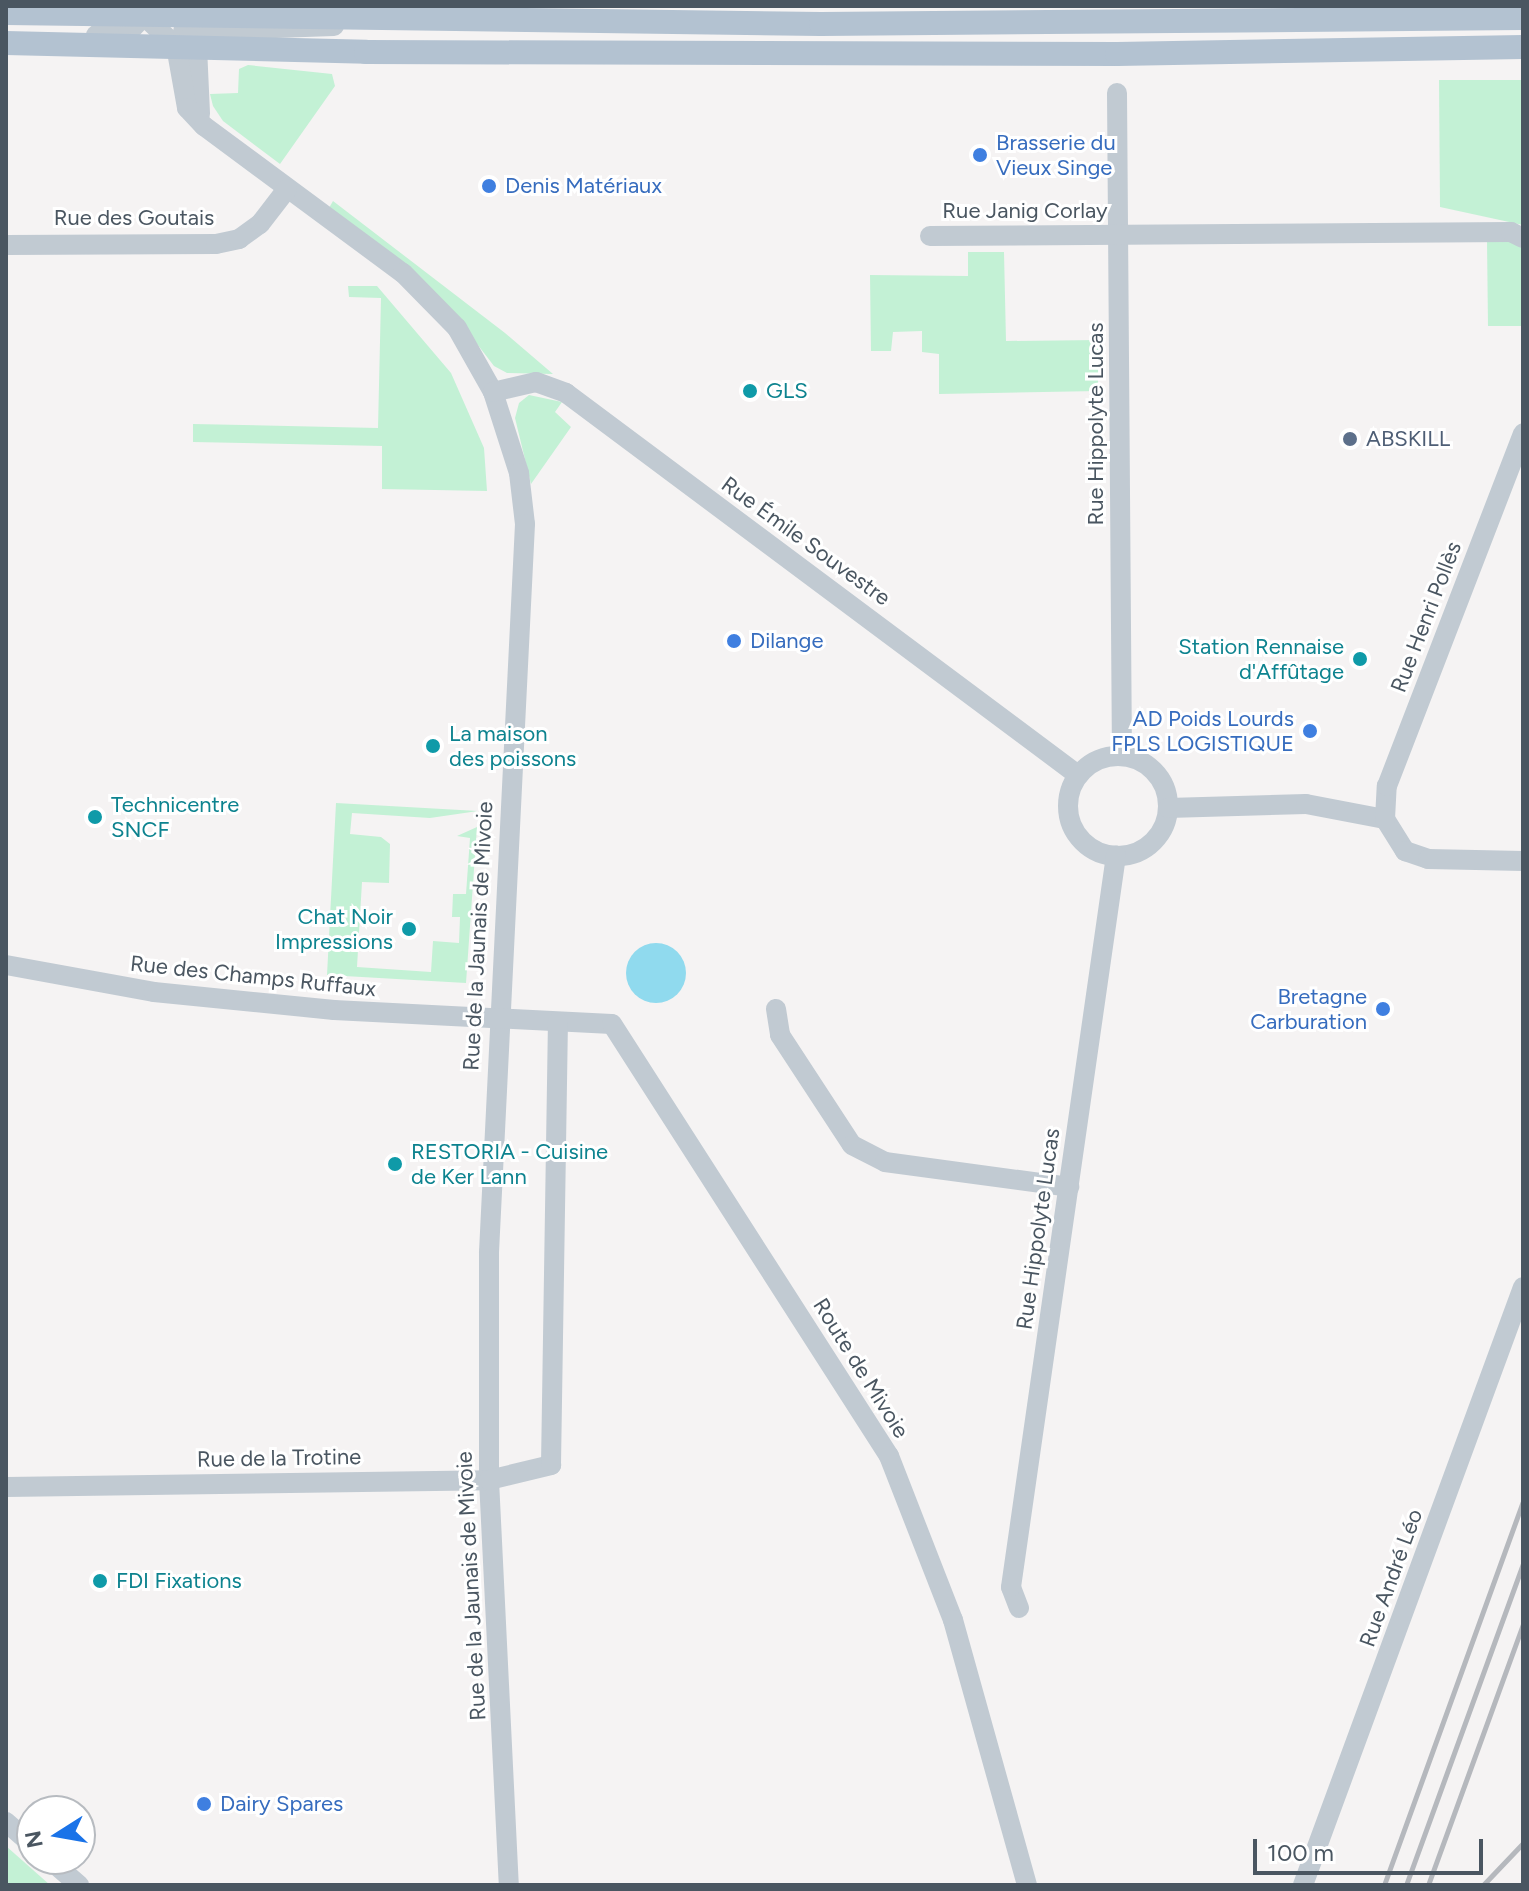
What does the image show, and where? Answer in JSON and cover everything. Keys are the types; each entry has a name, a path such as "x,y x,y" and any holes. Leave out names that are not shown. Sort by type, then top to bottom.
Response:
{"main road":[{"path":"6,13 76,14 169,27 1086,54 1523,47"},
{"path":"6,43 169,27 382,20 837,24 1523,18"}],"street":[{"path":"76,14 101,6"},
{"path":"6,33 111,35 169,27"},
{"name":"Rue de la Jaunais de Mivoie","path":"169,27 187,108 204,126 403,273 437,305 493,392 519,473 525,524 496,1020 489,1480 509,1885"},
{"path":"1472,48 1491,57 1523,59"},
{"name":"Rue Hippolyte Lucas","path":"1117,93 1122,756"},
{"name":"Rue des Goutais","path":"6,245 216,244 239,239 260,224 287,189"},
{"path":"1119,235 1511,232 1523,238"},
{"name":"Rue Janig Corlay","path":"930,236 1119,235"},
{"name":"Rue Émile Souvestre","path":"493,392 536,382 566,393 1078,775"},
{"name":"Rue Henri Pollès","path":"1385,819 1387,786 1523,433"},
{"path":"1122,756 1144,763 1158,775 1168,808 1152,843 1116,856 1083,842 1072,827 1068,809 1078,775 1092,762 1122,756"},
{"path":"1168,808 1306,804 1385,819 1405,851 1428,859 1523,861"},
{"name":"Rue Hippolyte Lucas","path":"1019,1608 1011,1587 1116,856"},
{"name":"Rue des Champs Ruffaux","path":"6,965 154,992 496,1020"},
{"path":"776,1009 780,1035 852,1145 885,1162 1069,1187"},
{"name":"Route de Mivoie","path":"496,1020 599,1022 621,1032 678,1134 889,1456 953,1620 1027,1885"},
{"name":"Rue de la Trotine","path":"6,1487 489,1480 551,1465 558,1022"},
{"name":"Rue André Léo","path":"1303,1885 1523,1287"}],"green space":[{"path":"248,65 332,74 335,86 280,164 223,121 213,106 210,94 238,93 239,69"},
{"path":"1439,80 1523,80 1523,225 1440,207"},
{"path":"333,201 505,333 553,374 507,373 494,366 451,310 329,208"},
{"path":"1487,240 1513,240 1523,246 1523,326 1488,326"},
{"path":"968,252 1004,252 1006,341 1098,340 1098,391 939,394 939,354 922,352 922,331 893,332 891,351 871,351 870,275 968,276"},
{"path":"348,286 377,286 451,373 484,448 487,491 382,489 382,446 193,442 193,424 378,428 381,298 349,297"},
{"path":"529,395 562,402 555,412 571,427 531,484 515,418 519,403"},
{"path":"336,803 478,811 430,818 352,813 350,834 381,837 390,844 389,883 362,882 357,967 431,972 433,941 459,943 460,917 452,917 453,894 466,894 470,838 457,836 477,827 466,983 327,975"},
{"path":"6,1846 16,1855 16,1875 39,1875 50,1885 6,1885"}],"water":[{"path":"656,943 677,952 686,973 677,994 656,1003 635,994 626,973 635,952"}],"railway":[{"path":"1384,1885 1523,1502"},
{"path":"1406,1885 1523,1563"},
{"path":"1428,1885 1523,1624"},
{"path":"1483,1885 1523,1843"}],"place":[{"name":"Brasserie du Vieux Singe","path":"980,155"},
{"name":"Denis Matériaux","path":"489,186"},
{"name":"GLS","path":"750,391"},
{"name":"ABSKILL","path":"1350,439"},
{"name":"Dilange","path":"734,641"},
{"name":"Station Rennaise d'Affûtage","path":"1360,659"},
{"name":"AD Poids Lourds FPLS LOGISTIQUE","path":"1310,731"},
{"name":"La maison des poissons","path":"433,746"},
{"name":"Technicentre SNCF","path":"95,817"},
{"name":"Chat Noir Impressions","path":"409,929"},
{"name":"Bretagne Carburation","path":"1383,1009"},
{"name":"RESTORIA - Cuisine de Ker Lann","path":"395,1164"},
{"name":"FDI Fixations","path":"100,1581"},
{"name":"Dairy Spares","path":"204,1804"}]}
